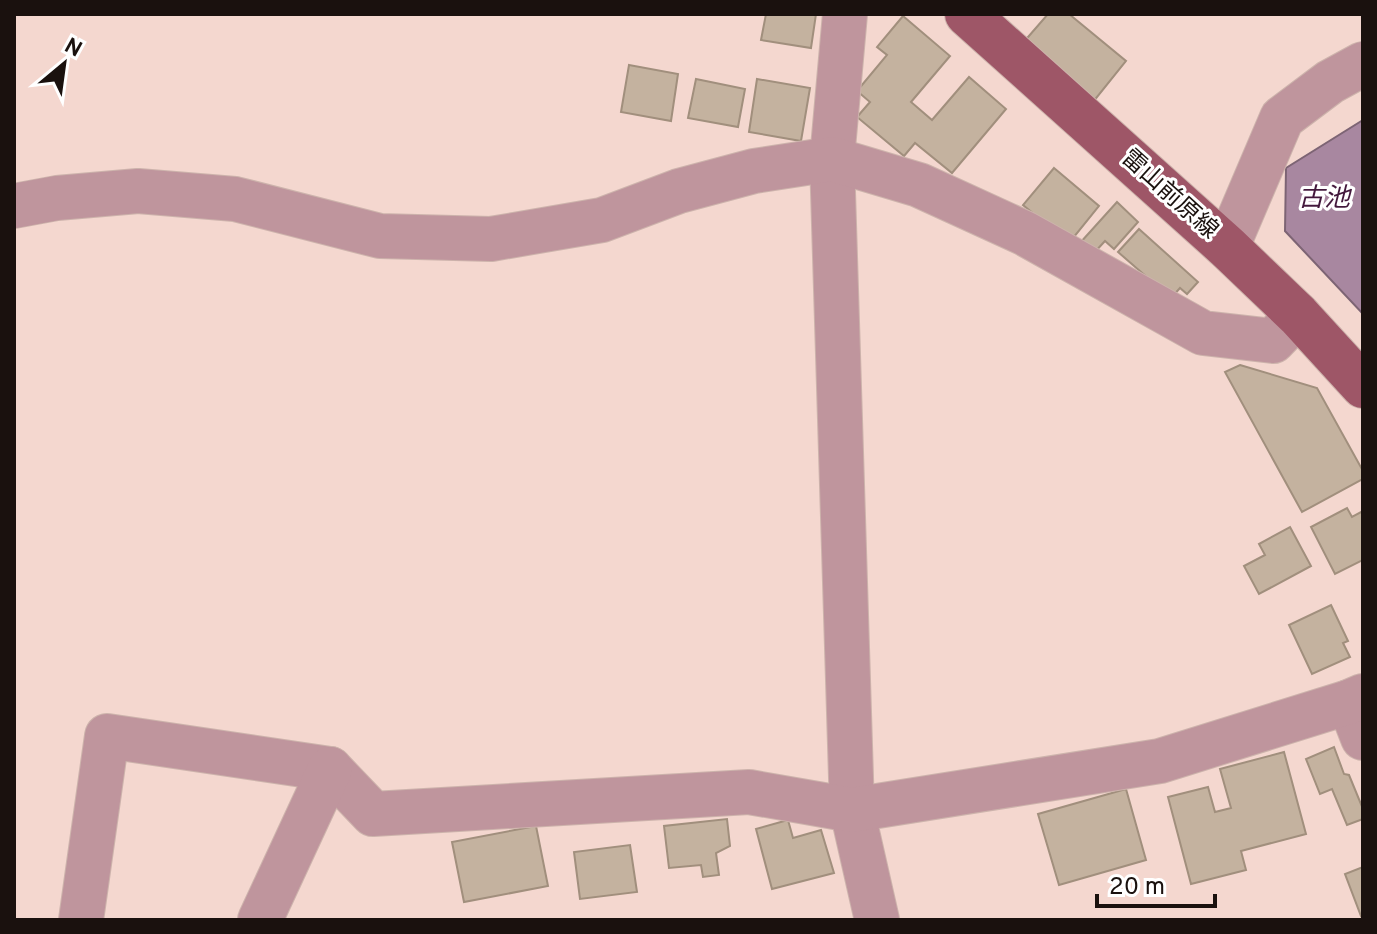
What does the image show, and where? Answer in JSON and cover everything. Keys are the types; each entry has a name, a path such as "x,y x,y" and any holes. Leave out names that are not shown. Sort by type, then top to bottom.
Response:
{"main road":[{"name":"雷山前原線","path":"967,14 1227,247 1298,315 1363,386"}],"street":[{"path":"845,14 832,159 852,810 877,920"},
{"path":"1227,247 1282,118 1330,82 1363,64"},
{"path":"14,206 57,198 138,191 235,199 380,236 491,239 602,220 679,191 739,175 832,159 919,185 1024,233 1203,333 1273,341 1298,315"},
{"path":"86,916 107,736 330,769 373,814 749,792 852,810 1160,761 1358,712"},
{"path":"260,920 330,769"}],"water":[{"name":"古池","path":"1363,120 1363,314 1285,231 1286,168"}],"building":[{"path":"766,14 816,14 811,48 761,40"},
{"path":"1048,14 1069,14 1126,61 1093,102 1022,44"},
{"path":"903,16 950,56 911,102 932,120 969,77 1006,109 952,173 915,143 904,156 857,117 870,102 857,91 887,55 877,47"},
{"path":"629,65 678,74 671,121 621,112"},
{"path":"696,79 745,89 738,127 688,118"},
{"path":"757,79 810,88 801,141 749,132"},
{"path":"1054,168 1099,206 1069,243 1023,205"},
{"path":"1117,202 1138,222 1114,249 1105,241 1093,254 1080,243"},
{"path":"1139,229 1198,282 1187,294 1180,288 1171,298 1118,252"},
{"path":"1240,365 1317,388 1363,471 1363,479 1302,512 1225,372"},
{"path":"1347,508 1352,517 1363,511 1363,560 1335,574 1311,527"},
{"path":"1290,527 1311,566 1259,594 1244,566 1265,555 1259,544"},
{"path":"1331,605 1348,641 1343,643 1350,657 1312,674 1289,625"},
{"path":"1334,747 1363,809 1363,819 1347,825 1332,789 1320,794 1306,759"},
{"path":"1284,752 1306,834 1241,851 1246,870 1191,884 1168,797 1208,787 1215,812 1231,808 1220,769"},
{"path":"1126,789 1146,860 1059,885 1038,814"},
{"path":"727,819 730,846 716,853 719,875 703,877 701,865 669,868 664,826"},
{"path":"788,820 793,838 821,830 834,873 772,889 756,829"},
{"path":"536,826 548,886 464,902 452,842"},
{"path":"630,845 637,892 580,899 574,852"},
{"path":"1363,867 1363,915 1361,916 1345,874"}]}
